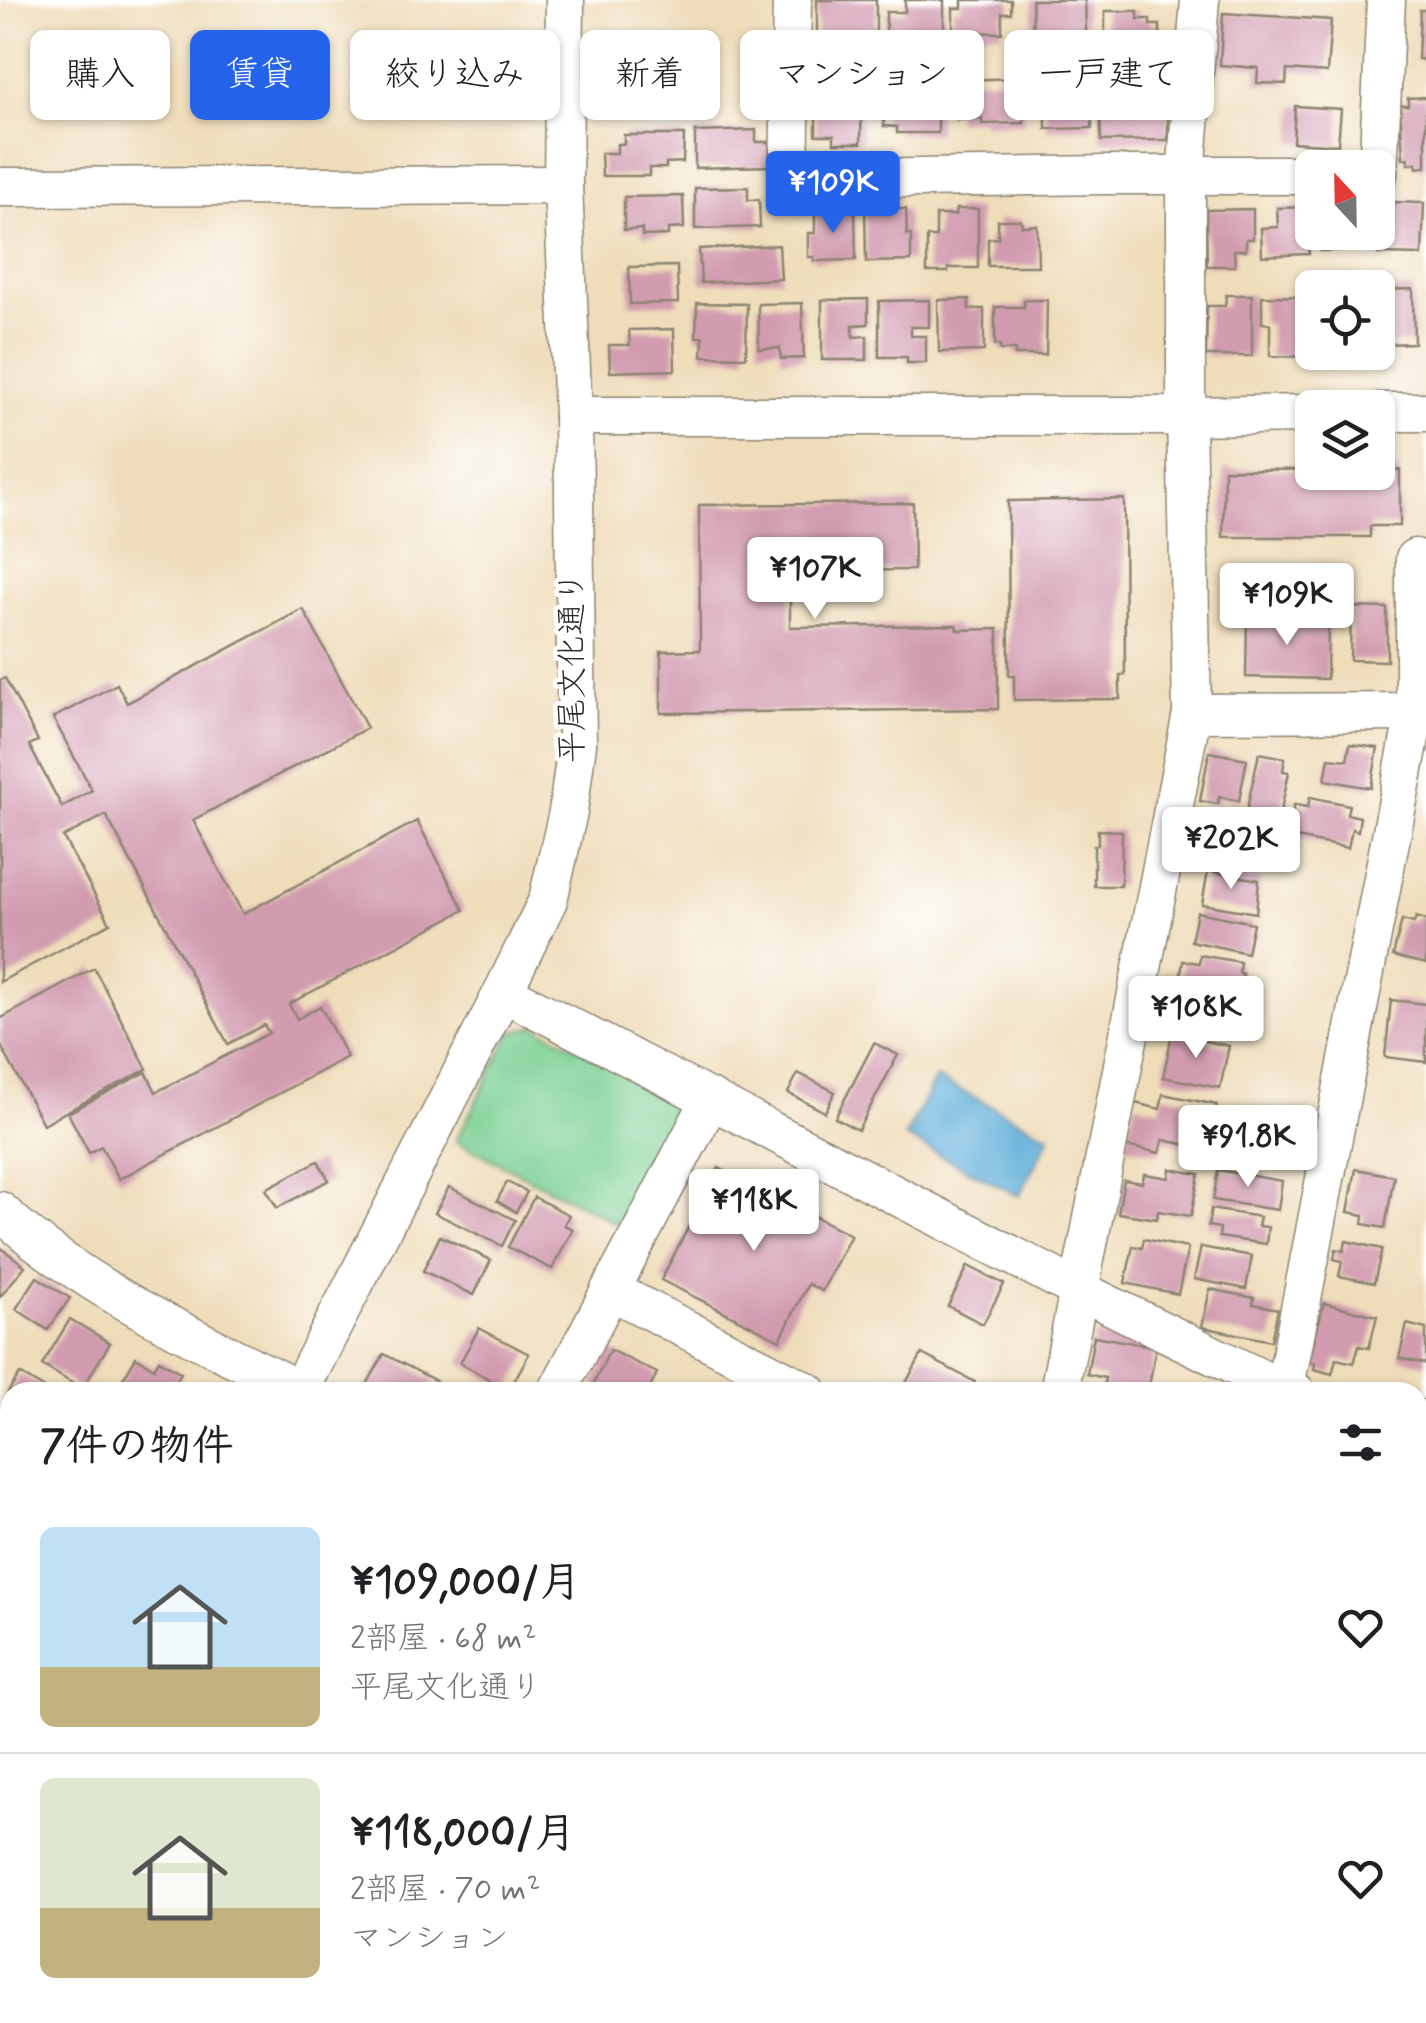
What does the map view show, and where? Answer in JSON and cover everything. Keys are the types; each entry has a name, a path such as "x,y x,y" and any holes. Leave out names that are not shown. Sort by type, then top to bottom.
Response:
{"street":[{"name":"平尾文化通り","path":"306,1382 548,900 568,812 577,744 572,416 563,185 565,0"},
{"path":"792,0 789,180 1295,175"},
{"path":"1061,1382 1192,713 1186,175 1200,0"},
{"path":"1379,150 1386,0"},
{"path":"0,186 563,185"},
{"path":"1395,412 1426,412"},
{"path":"572,416 1295,414"},
{"path":"1290,1382 1421,712 1415,558"},
{"path":"1192,713 1421,712"},
{"path":"503,992 1079,1290 1268,1382"},
{"path":"562,1382 711,1100"},
{"path":"0,1212 114,1296 281,1382"},
{"path":"610,1290 789,1382"}],"green space":[{"path":"535,1026 672,1095 684,1122 626,1228 456,1141 511,1033"}],"water":[{"path":"936,1078 1050,1136 1019,1196 905,1137"}],"building":[{"path":"817,0 876,0 876,30 817,30"},
{"path":"905,0 944,0 944,30 886,30 886,12 905,12"},
{"path":"962,0 1011,0 1011,13 1002,13 1002,33 953,30 953,8 962,8"},
{"path":"1032,0 1085,0 1086,30 1033,30"},
{"path":"1420,10 1426,10 1426,60 1418,59"},
{"path":"1105,11 1138,11 1138,19 1150,19 1150,25 1160,25 1160,30 1105,30"},
{"path":"1223,13 1331,20 1327,73 1287,70 1286,84 1257,83 1258,68 1220,65"},
{"path":"984,79 1004,79 1004,120 1024,123 982,124"},
{"path":"1426,97 1426,167 1417,168 1416,163 1408,164 1408,158 1403,159 1400,105 1408,105 1408,98"},
{"path":"1295,106 1341,109 1338,145 1293,142"},
{"path":"816,120 861,120 861,143 834,143 834,135 816,135"},
{"path":"884,120 938,120 938,133 897,133 897,127 884,126"},
{"path":"1046,120 1092,120 1092,128 1046,129"},
{"path":"1101,120 1168,120 1168,140 1101,141"},
{"path":"756,130 756,142 769,142 770,166 695,168 695,132"},
{"path":"624,135 684,135 683,162 649,168 649,176 602,176 601,153 617,153 617,144 624,144"},
{"path":"748,187 748,200 759,200 760,227 695,229 695,188"},
{"path":"683,196 684,228 668,229 668,235 642,236 642,229 624,230 624,197"},
{"path":"1395,202 1424,203 1422,255 1378,254 1378,250 1395,250"},
{"path":"1295,207 1295,250 1309,250 1309,254 1262,256 1261,228 1278,227 1277,208"},
{"path":"865,209 906,209 911,261 866,262"},
{"path":"956,209 978,209 978,268 927,272 927,237 936,237 936,215 955,215"},
{"path":"1253,209 1253,239 1246,239 1246,250 1234,250 1235,266 1207,266 1206,210"},
{"path":"855,210 856,260 814,261 814,257 808,257 808,233 815,233 815,211"},
{"path":"998,220 1037,225 1038,266 988,266 988,239 998,238"},
{"path":"779,245 781,279 701,283 699,249"},
{"path":"677,266 678,303 630,304 629,267"},
{"path":"1413,289 1414,343 1395,344 1395,290"},
{"path":"1226,295 1252,295 1252,356 1206,356 1207,306 1225,306"},
{"path":"1262,296 1295,297 1295,357 1270,356 1270,324 1262,323"},
{"path":"868,299 868,324 853,325 853,337 867,336 867,360 822,360 822,300"},
{"path":"969,299 969,309 984,309 984,351 939,352 938,300"},
{"path":"929,300 929,327 911,327 911,336 926,336 926,363 907,363 907,357 879,357 879,301"},
{"path":"1024,300 1047,300 1046,355 1015,355 1015,350 1000,350 1000,345 995,345 995,307 1024,307"},
{"path":"697,303 747,304 746,357 702,356 703,337 696,337"},
{"path":"802,303 804,358 781,359 780,348 759,349 758,304"},
{"path":"674,329 675,370 610,372 609,345 630,345 629,330"},
{"path":"1224,469 1295,470 1295,490 1395,490 1395,470 1400,470 1400,526 1370,526 1370,537 1223,537"},
{"path":"1124,499 1125,675 1120,675 1120,699 1014,700 1014,676 1009,676 1008,501"},
{"path":"913,503 914,570 790,571 790,627 956,625 957,630 998,629 998,709 661,713 661,651 700,650 699,505"},
{"path":"1351,607 1387,608 1387,661 1350,660"},
{"path":"303,609 367,728 193,820 243,914 417,821 464,910 289,1004 297,1019 320,1006 347,1057 119,1179 101,1146 89,1153 68,1113 146,1072 156,1092 269,1033 264,1025 228,1044 106,815 63,837 110,923 0,982 0,680 5,678 38,741 29,745 62,807 92,790 53,718 117,684 127,703"},
{"path":"1247,617 1328,619 1327,679 1246,677"},
{"path":"1350,744 1378,748 1371,788 1325,780 1329,758 1347,760"},
{"path":"1209,752 1247,759 1239,801 1219,797 1218,804 1200,801"},
{"path":"1259,753 1285,758 1283,771 1289,772 1279,820 1246,813"},
{"path":"1310,797 1349,805 1347,814 1360,817 1358,831 1352,829 1348,848 1291,837 1294,805 1308,807"},
{"path":"1216,826 1263,836 1257,868 1209,859"},
{"path":"1098,830 1122,831 1121,886 1094,886"},
{"path":"1208,871 1259,880 1256,913 1202,904"},
{"path":"1197,912 1253,923 1247,953 1191,941"},
{"path":"1416,917 1426,920 1426,964 1393,956 1402,920 1414,923"},
{"path":"1200,955 1240,962 1239,973 1243,974 1239,991 1180,981 1183,961 1199,963"},
{"path":"94,968 147,1069 43,1124 0,1044 0,1019"},
{"path":"1188,994 1233,1001 1229,1030 1184,1023"},
{"path":"1391,1000 1426,1004 1426,1062 1385,1057"},
{"path":"1172,1034 1229,1046 1220,1088 1163,1077"},
{"path":"874,1043 898,1055 858,1130 835,1118"},
{"path":"798,1073 835,1092 825,1112 788,1093"},
{"path":"1163,1094 1217,1105 1208,1149 1163,1140 1160,1153 1125,1146 1135,1103 1160,1109"},
{"path":"1237,1110 1308,1124 1305,1140 1291,1137 1287,1164 1229,1153"},
{"path":"318,1161 329,1180 277,1208 266,1189"},
{"path":"719,1168 851,1235 822,1291 808,1284 780,1340 661,1280"},
{"path":"1170,1169 1199,1174 1191,1216 1158,1211 1157,1219 1118,1213 1124,1180 1142,1183 1144,1174 1169,1178"},
{"path":"1356,1169 1394,1176 1385,1228 1363,1224 1364,1215 1348,1212"},
{"path":"1218,1170 1282,1181 1278,1210 1213,1200"},
{"path":"507,1182 527,1192 516,1212 497,1201"},
{"path":"449,1187 515,1220 502,1246 435,1213"},
{"path":"534,1197 569,1215 564,1225 573,1229 552,1269 508,1247"},
{"path":"1211,1209 1260,1217 1258,1226 1268,1227 1266,1244 1219,1237 1220,1228 1208,1226"},
{"path":"440,1236 491,1260 474,1295 423,1271"},
{"path":"1144,1239 1188,1248 1178,1294 1125,1283 1133,1246 1142,1248"},
{"path":"1346,1241 1382,1249 1374,1283 1339,1276 1342,1261 1334,1259 1336,1249 1344,1251"},
{"path":"0,1247 25,1266 0,1297"},
{"path":"1201,1247 1252,1256 1246,1289 1194,1279"},
{"path":"968,1266 1004,1284 983,1324 948,1306"},
{"path":"37,1277 70,1298 48,1330 16,1309"},
{"path":"1210,1289 1254,1298 1253,1304 1278,1309 1271,1341 1202,1327"},
{"path":"1324,1303 1377,1316 1369,1348 1359,1346 1354,1363 1336,1359 1332,1374 1314,1369 1315,1363 1309,1361"},
{"path":"70,1319 110,1343 86,1382 70,1382 42,1365"},
{"path":"1407,1324 1426,1329 1426,1364 1399,1358"},
{"path":"479,1328 529,1354 513,1382 494,1382 460,1363"},
{"path":"1094,1336 1156,1347 1150,1382 1104,1382 1105,1378 1087,1374"},
{"path":"610,1350 657,1373 653,1382 594,1382"},
{"path":"384,1354 436,1381 435,1382 368,1382"},
{"path":"922,1354 975,1382 906,1382"},
{"path":"136,1357 154,1368 159,1360 181,1373 175,1382 121,1382"},
{"path":"20,1374 33,1382 15,1382"}]}
